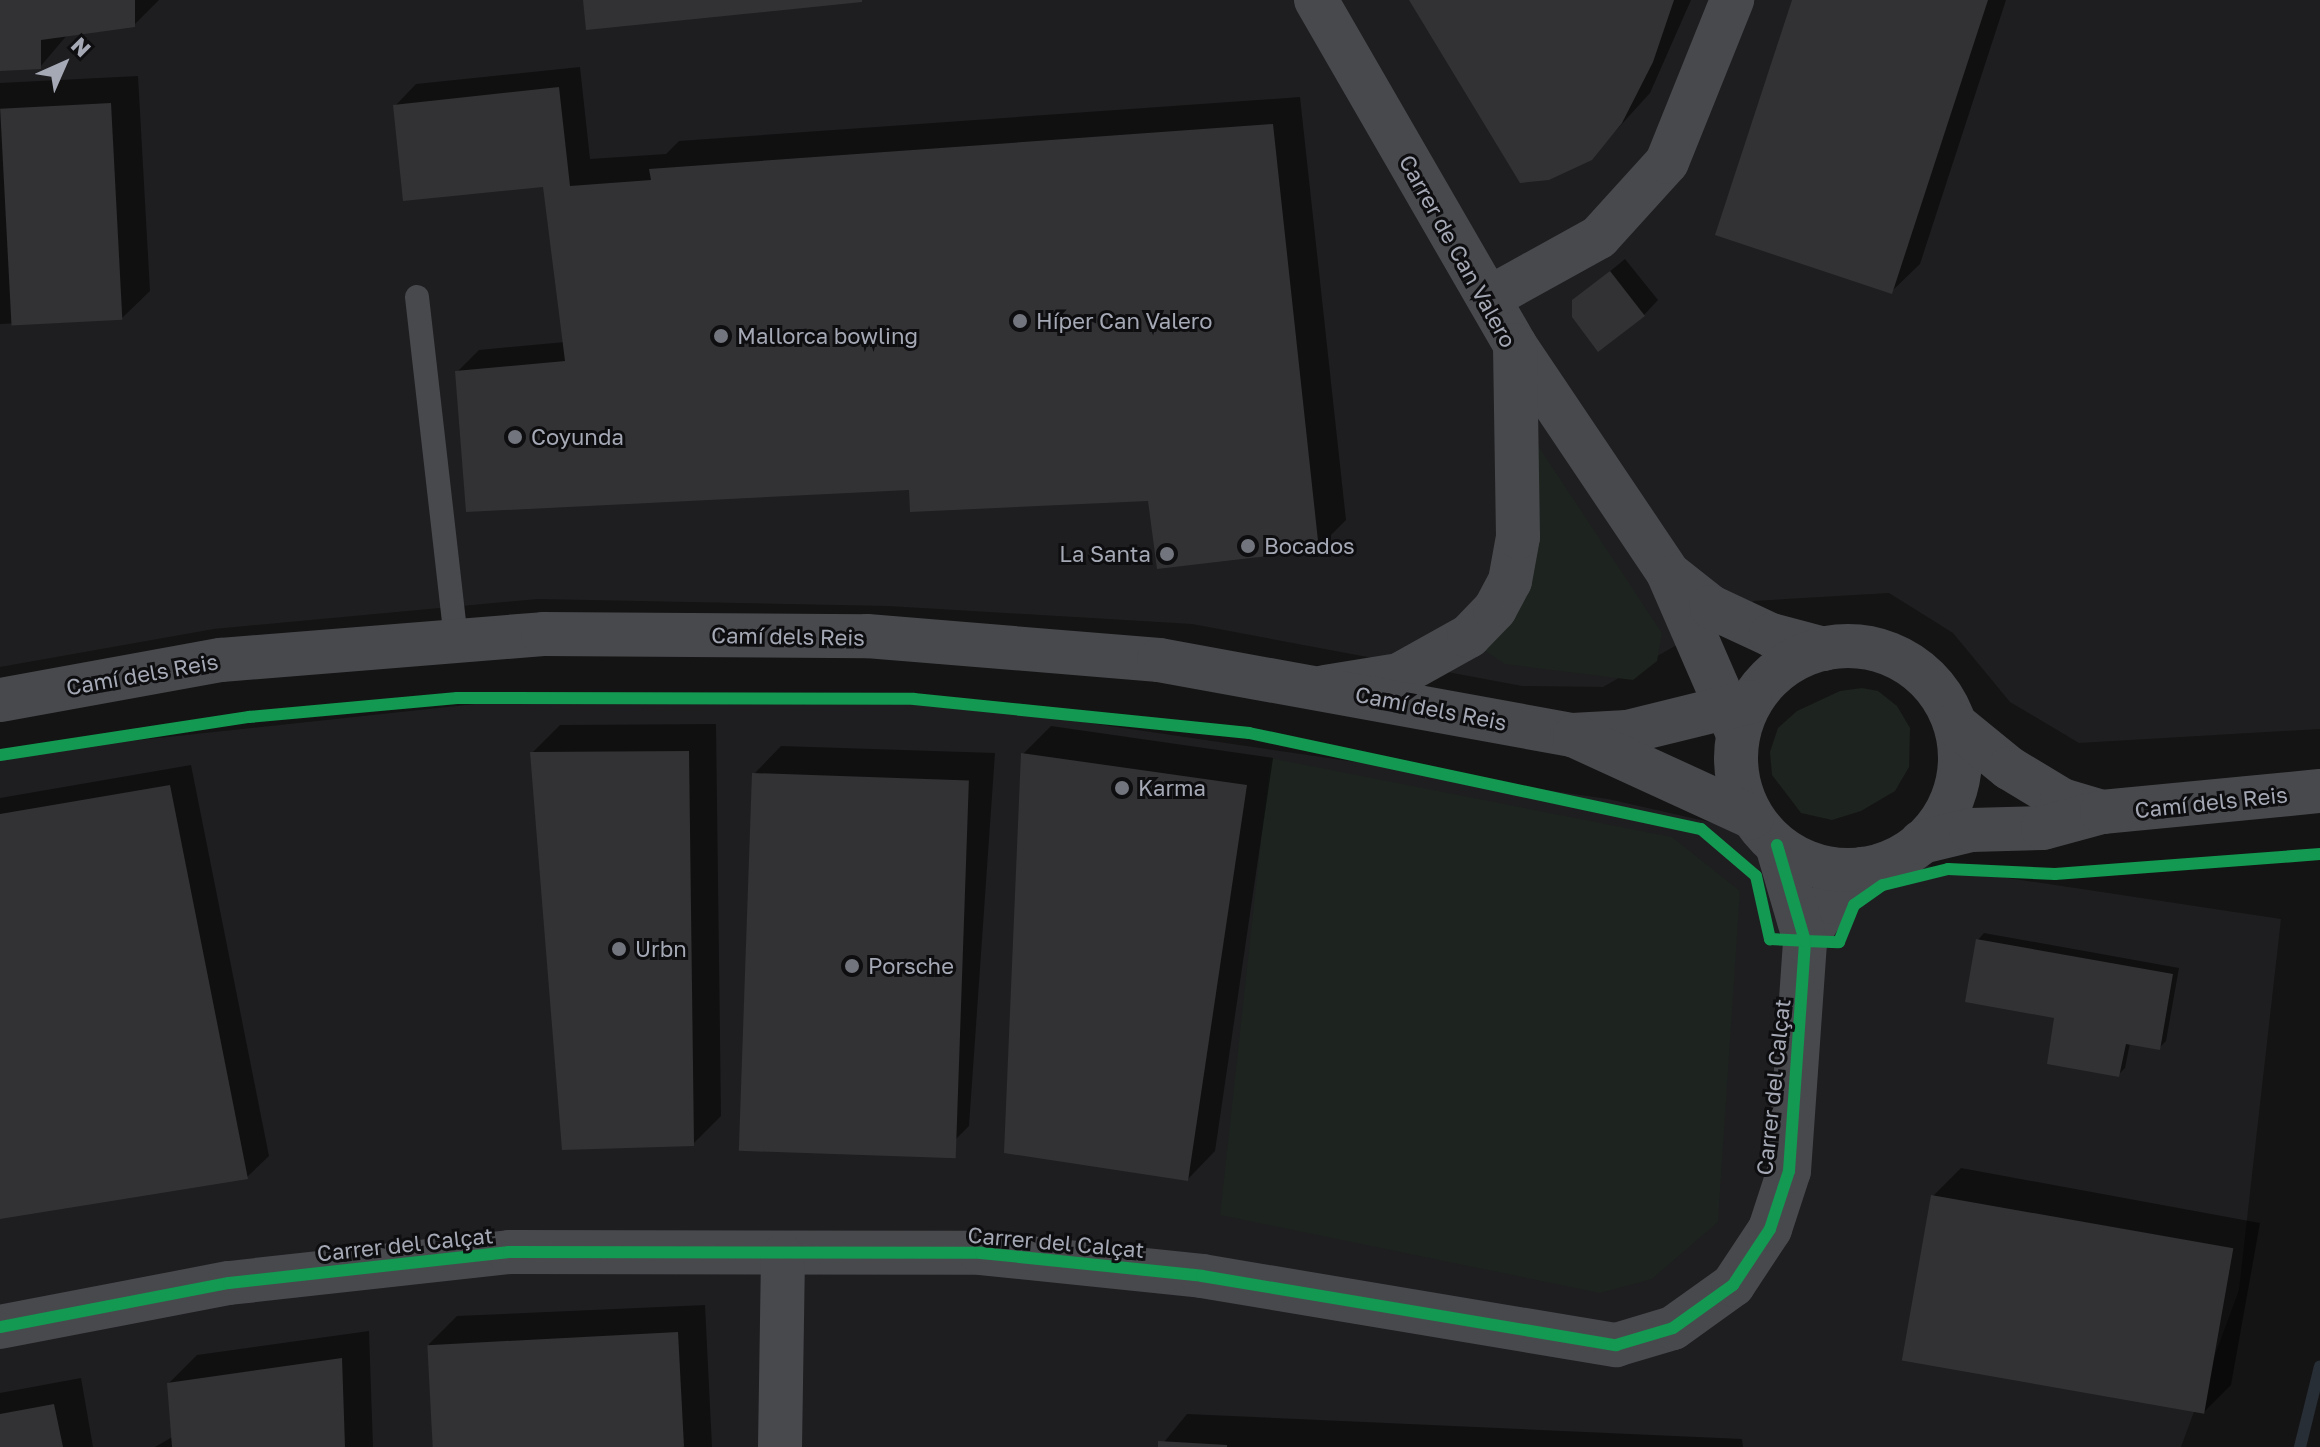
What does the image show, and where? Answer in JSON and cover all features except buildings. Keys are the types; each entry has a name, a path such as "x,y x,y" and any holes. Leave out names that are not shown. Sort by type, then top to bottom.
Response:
{"street":[{"name":"Carrer de Can Valero","path":"1316,0 1515,345 1518,537 1510,581 1495,609 1469,636 1399,675 1362,685 1318,687"},
{"path":"1489,298 1599,237 1667,162 1732,0"},
{"path":"1515,345 1668,573 1739,715 1740,790 1765,831 1805,941"},
{"path":"1572,735 1765,831 1810,865 1862,869 1880,867 1921,842 1939,823 1957,791 1962,751 1955,724 1935,687 1908,662 1873,648 1824,649 1771,635 1711,607 1668,573"},
{"name":"Camí dels Reis","path":"0,700 221,660 543,634 867,636 1159,660 1572,735"},
{"path":"1572,735 1627,732 1739,715 1775,675 1824,649"},
{"path":"1955,724 2022,776 2062,800 2102,812"},
{"name":"Camí dels Reis","path":"2102,812 2320,791"},
{"path":"1921,842 1971,830 2043,828 2102,812"},
{"path":"1805,941 1829,902 1862,869"},
{"name":"Carrer del Calçat","path":"0,1327 229,1283 509,1252 783,1256 997,1254 1202,1276 1616,1345 1673,1328 1733,1285 1770,1229 1789,1171 1805,941"},
{"path":"780,1447 783,1256"}],"lane":[{"path":"417,297 456,641"}],"shaded area":[{"path":"0,0 2320,0 2320,729 2079,743 2010,702 1953,633 1889,593 1754,601 1603,687 1522,686 1192,624 888,606 538,599 214,629 0,667"},
{"path":"1533,438 1662,633 1657,661 1633,680 1505,664 1478,646"},
{"path":"1862,688 1878,691 1897,706 1910,728 1909,767 1895,791 1861,811 1832,820 1801,813 1772,775 1770,752 1778,728 1797,711 1840,691"},
{"path":"891,694 1608,799 1855,855 2281,919 2239,1290 2181,1447 0,1447 0,755 494,702"},
{"path":"1270,758 1672,837 1740,891 1718,1222 1652,1279 1600,1293 1220,1215"}],"waterway":[{"path":"2300,1447 2320,1366"}],"cycle path":[{"path":"0,755 249,717 457,698 914,699 1249,733 1701,829 1756,876 1770,939 1805,941 1839,942 1854,905 1883,885 1948,869 2055,874 2320,854"},
{"path":"0,1327 229,1283 509,1252 981,1253 1202,1276 1616,1345 1673,1328 1733,1285 1770,1229 1789,1171 1805,941 1777,845"}],"place":[{"name":"Híper Can Valero","path":"1020,321"},
{"name":"Mallorca bowling","path":"721,336"},
{"name":"Coyunda","path":"515,437"},
{"name":"Bocados","path":"1248,546"},
{"name":"La Santa","path":"1167,554"},
{"name":"Karma","path":"1122,788"},
{"name":"Urbn","path":"619,949"},
{"name":"Porsche","path":"852,966"}]}
